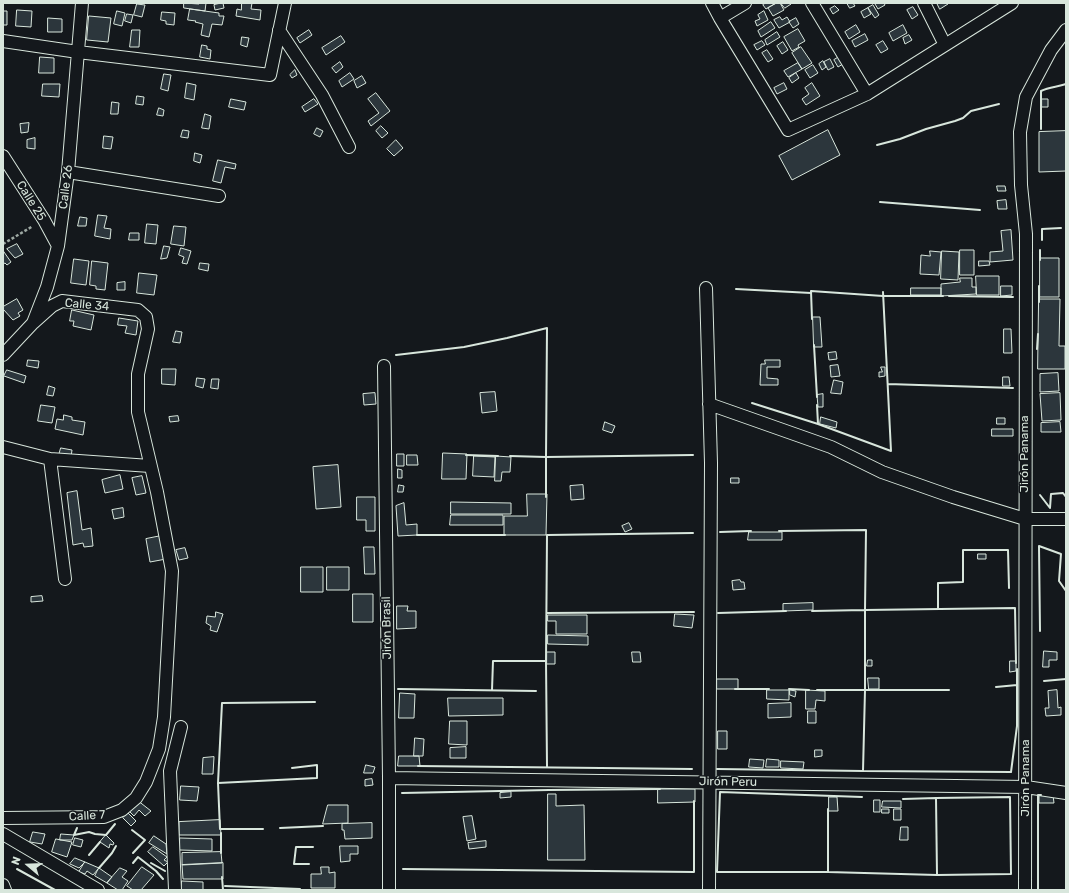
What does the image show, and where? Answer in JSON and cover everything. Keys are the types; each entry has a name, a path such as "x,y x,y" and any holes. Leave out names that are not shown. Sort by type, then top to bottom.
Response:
{"street":[{"name":"Calle 26","path":"3,355 33,323 47,287 58,246 68,172 82,3"},
{"path":"3,42 270,75 285,3"},
{"path":"712,3 788,130 866,94 1012,3"},
{"path":"720,18 745,3"},
{"path":"812,3 866,94"},
{"path":"924,3 945,45"},
{"path":"279,30 322,95 349,147"},
{"name":"Jirón Panama","path":"1025,890 1026,234 1021,185 1020,132 1026,97 1051,50 1066,30"},
{"name":"Calle 25","path":"3,156 44,220 58,246"},
{"path":"68,172 219,196"},
{"path":"706,288 711,462 709,890"},
{"name":"Calle 34","path":"33,323 52,306 62,301 138,310 146,317"},
{"name":"Calle 7","path":"3,818 104,817 122,810 136,798 146,782 159,750 164,717 172,571 157,492 138,412 138,374 148,329 146,317"},
{"name":"Jirón Brasil","path":"384,366 389,890"},
{"path":"709,404 831,447 882,472 953,497 1025,519 1066,519"},
{"path":"3,447 50,459 150,466"},
{"path":"50,459 65,578"},
{"path":"175,890 170,771 181,727"},
{"path":"149,772 170,771"},
{"name":"Jirón Peru","path":"389,778 1026,787 1066,793"},
{"path":"3,834 98,890"},
{"path":"3,885 5,890"}],"path":[{"path":"3,244 44,220"}],"building":[{"path":"184,3 206,3 205,11 184,8"},
{"path":"223,3 224,8 215,10 214,5"},
{"path":"242,3 252,3 251,9 261,10 260,20 236,16 237,9 241,10"},
{"path":"766,3 776,3 766,9 763,5"},
{"path":"780,3 784,10 773,16 768,8"},
{"path":"781,3 789,3 791,4 785,8"},
{"path":"847,3 853,3 855,6 850,8"},
{"path":"884,3 885,5 878,9 875,4"},
{"path":"937,3 948,3 948,4 940,9"},
{"path":"137,4 145,5 142,17 134,15"},
{"path":"873,5 879,15 875,18 868,8"},
{"path":"835,6 839,10 833,14 830,9"},
{"path":"913,7 918,15 912,19 907,10"},
{"path":"868,8 871,14 864,18 861,12"},
{"path":"190,9 219,13 219,16 224,16 222,25 212,24 209,37 201,35 203,24 188,20"},
{"path":"17,10 32,11 31,27 16,26"},
{"path":"3,11 7,11 7,25 3,25"},
{"path":"117,11 125,13 122,26 114,24"},
{"path":"764,11 768,20 757,26 755,21 760,19 758,15"},
{"path":"162,12 175,13 174,25 166,24 166,21 161,20"},
{"path":"127,14 133,15 131,23 125,21"},
{"path":"89,16 111,18 108,42 87,40"},
{"path":"780,17 782,20 787,17 790,22 779,28 774,20"},
{"path":"48,18 62,19 62,32 48,32"},
{"path":"796,18 799,24 793,28 789,22"},
{"path":"771,22 775,28 761,37 758,31"},
{"path":"856,25 860,32 849,39 845,32"},
{"path":"903,25 907,33 893,41 889,33"},
{"path":"798,29 805,41 792,51 784,37"},
{"path":"132,30 140,30 139,47 130,47"},
{"path":"309,30 312,35 300,43 297,38"},
{"path":"777,32 780,37 767,45 765,40"},
{"path":"865,34 868,40 855,47 852,41"},
{"path":"909,35 912,40 905,44 903,38"},
{"path":"341,36 345,42 326,55 322,48"},
{"path":"242,37 249,38 247,47 241,45"},
{"path":"762,41 765,45 757,50 754,45"},
{"path":"883,41 888,49 881,53 876,45"},
{"path":"783,42 788,50 782,54 777,46"},
{"path":"202,45 207,46 207,49 211,50 210,59 200,57"},
{"path":"801,47 812,63 802,69 792,53"},
{"path":"767,50 773,59 768,62 762,53"},
{"path":"40,57 54,58 54,73 39,73"},
{"path":"839,57 843,64 838,67 834,60"},
{"path":"830,59 834,67 828,70 824,62"},
{"path":"823,61 826,67 822,70 819,64"},
{"path":"340,62 343,67 336,73 332,68"},
{"path":"798,63 802,69 788,77 784,71"},
{"path":"813,65 818,73 810,78 805,70"},
{"path":"295,70 297,75 292,78 290,75"},
{"path":"350,73 354,79 342,87 339,81"},
{"path":"796,73 799,78 792,83 789,78"},
{"path":"164,74 171,75 168,91 161,89"},
{"path":"362,76 366,83 357,88 354,81"},
{"path":"187,83 196,85 194,100 185,98"},
{"path":"784,83 787,89 777,94 774,88"},
{"path":"812,83 820,96 806,105 802,99 809,94 805,88"},
{"path":"43,84 60,84 59,97 42,96"},
{"path":"376,93 390,111 371,126 368,121 379,113 368,99"},
{"path":"137,96 144,97 143,105 136,104"},
{"path":"231,99 246,102 244,110 229,107"},
{"path":"314,99 318,104 305,112 302,107"},
{"path":"1042,99 1048,99 1048,107 1042,107"},
{"path":"112,102 119,103 118,114 111,114"},
{"path":"159,108 164,110 163,116 157,115"},
{"path":"205,114 211,116 209,129 202,128"},
{"path":"29,123 28,132 21,133 20,124"},
{"path":"381,126 388,133 382,138 376,131"},
{"path":"317,128 323,131 320,137 314,134"},
{"path":"183,130 189,131 188,138 181,137"},
{"path":"828,130 840,155 792,180 779,156"},
{"path":"1066,131 1066,171 1039,172 1039,132"},
{"path":"104,136 113,137 111,149 103,148"},
{"path":"35,138 35,149 27,148 27,140"},
{"path":"396,140 403,148 394,156 387,149"},
{"path":"195,153 202,155 200,163 194,161"},
{"path":"218,160 236,164 235,169 225,167 221,183 213,181"},
{"path":"997,186 1005,186 1006,191 998,191"},
{"path":"1006,200 1007,209 998,209 997,201"},
{"path":"98,215 107,216 104,228 111,229 110,239 95,236"},
{"path":"80,217 87,218 86,226 78,226"},
{"path":"147,224 158,225 156,244 145,243"},
{"path":"174,226 186,227 184,246 171,244"},
{"path":"1011,230 1013,260 990,262 990,252 1003,251 1001,231"},
{"path":"130,233 139,233 139,240 129,240"},
{"path":"17,244 23,254 15,258 7,249"},
{"path":"164,246 170,247 167,258 161,259"},
{"path":"181,248 191,251 187,264 182,263 184,257 179,255"},
{"path":"960,250 974,250 974,275 960,275"},
{"path":"930,251 941,252 939,275 920,274 921,255 930,256"},
{"path":"942,251 959,252 958,280 941,279"},
{"path":"4,252 11,262 7,265 5,263 3,264"},
{"path":"1040,258 1059,258 1059,297 1040,297"},
{"path":"74,259 89,261 86,285 71,283"},
{"path":"92,261 108,263 105,290 96,289 96,286 90,285"},
{"path":"979,261 989,261 990,265 979,266"},
{"path":"200,263 209,264 208,271 199,269"},
{"path":"139,273 157,275 154,295 137,293"},
{"path":"976,276 999,276 999,295 977,295"},
{"path":"960,278 972,278 972,287 976,287 976,294 941,296 941,284 960,282"},
{"path":"125,282 125,290 117,290 117,283"},
{"path":"1001,286 1012,286 1012,295 1001,296"},
{"path":"911,288 941,288 941,295 911,295"},
{"path":"17,299 23,310 18,313 20,316 13,320 3,309 3,307"},
{"path":"1039,299 1060,299 1059,346 1065,346 1065,369 1038,369"},
{"path":"72,310 94,315 91,330 73,326 74,321 70,321"},
{"path":"813,317 820,317 822,347 814,347"},
{"path":"119,318 138,321 136,335 125,333 127,326 118,325"},
{"path":"1004,329 1011,329 1012,353 1004,353"},
{"path":"176,331 182,332 180,343 173,342"},
{"path":"836,352 837,359 829,360 828,353"},
{"path":"28,360 39,361 38,368 27,366"},
{"path":"765,360 780,360 780,367 767,367 767,378 778,379 778,385 760,385 761,364 765,364"},
{"path":"838,365 840,376 831,377 830,366"},
{"path":"881,367 885,367 885,376 879,377 879,372 882,372"},
{"path":"162,369 176,369 175,385 162,384"},
{"path":"7,370 26,376 24,383 4,376"},
{"path":"1058,373 1059,391 1040,392 1040,374"},
{"path":"1003,377 1009,377 1010,386 1003,386"},
{"path":"197,378 205,379 203,388 196,386"},
{"path":"212,379 219,379 218,389 211,388"},
{"path":"834,380 843,382 841,394 831,393"},
{"path":"49,386 55,388 53,396 47,395"},
{"path":"495,392 497,411 482,413 480,393"},
{"path":"375,393 376,404 364,405 363,394"},
{"path":"1060,393 1061,420 1042,421 1040,394"},
{"path":"823,394 823,407 818,407 817,395"},
{"path":"41,405 55,407 52,423 38,421"},
{"path":"64,415 72,417 72,420 85,422 83,435 55,429 57,419 63,420"},
{"path":"178,416 179,421 170,422 169,417"},
{"path":"821,417 837,422 836,428 820,424"},
{"path":"997,418 1005,418 1005,424 997,424"},
{"path":"605,422 615,426 612,433 603,430"},
{"path":"1060,422 1061,432 1041,432 1041,423"},
{"path":"992,429 1013,429 1013,436 992,436"},
{"path":"61,448 72,450 71,457 59,455"},
{"path":"443,453 467,454 466,479 442,479"},
{"path":"397,454 404,454 404,466 397,466"},
{"path":"407,455 417,455 418,465 407,465"},
{"path":"474,456 495,457 494,477 473,476"},
{"path":"496,456 511,457 510,472 502,472 501,481 495,481"},
{"path":"338,465 341,507 316,509 313,467"},
{"path":"398,469 402,470 402,478 398,478"},
{"path":"120,475 123,489 105,493 102,480"},
{"path":"142,476 146,493 136,495 132,478"},
{"path":"731,478 739,478 739,483 731,483"},
{"path":"399,485 404,486 403,492 398,492"},
{"path":"583,485 584,499 571,500 570,486"},
{"path":"77,491 82,530 91,528 93,546 84,547 83,543 73,545 67,493"},
{"path":"527,494 547,494 546,535 504,535 504,516 527,516"},
{"path":"357,497 375,497 375,531 366,531 366,520 357,520"},
{"path":"451,502 511,503 511,514 451,514"},
{"path":"404,503 406,525 417,524 417,535 398,536 396,506"},
{"path":"123,508 124,517 114,519 112,510"},
{"path":"451,515 503,515 503,525 450,525"},
{"path":"629,523 632,529 625,532 622,526"},
{"path":"749,532 782,532 782,540 748,540"},
{"path":"161,536 166,559 150,562 146,539"},
{"path":"364,547 374,547 375,574 365,574"},
{"path":"185,548 188,558 179,560 176,550"},
{"path":"978,554 986,554 986,559 978,559"},
{"path":"301,567 323,567 323,592 301,592"},
{"path":"327,567 349,567 349,590 327,590"},
{"path":"740,580 741,582 744,582 745,589 733,590 732,581"},
{"path":"353,594 373,594 373,622 353,622"},
{"path":"42,596 43,601 31,602 31,597"},
{"path":"813,603 813,610 783,611 783,604"},
{"path":"397,606 408,606 407,611 416,611 416,628 397,629"},
{"path":"216,612 223,614 217,632 210,630 211,626 206,623 207,616 215,617"},
{"path":"675,614 694,615 692,628 674,626"},
{"path":"548,615 587,615 587,634 556,634 556,621 548,621"},
{"path":"548,635 588,636 588,645 548,644"},
{"path":"1044,651 1057,652 1057,660 1049,660 1049,667 1043,667"},
{"path":"547,652 555,652 555,664 547,664"},
{"path":"632,652 640,652 641,662 633,662"},
{"path":"868,660 872,660 872,666 867,666"},
{"path":"1010,661 1016,661 1016,671 1010,672"},
{"path":"868,678 879,678 879,689 869,689"},
{"path":"717,679 738,679 738,689 717,689"},
{"path":"767,690 789,690 789,700 767,699"},
{"path":"790,690 796,691 795,697 790,695"},
{"path":"806,690 825,691 825,701 816,700 815,709 806,709"},
{"path":"1057,690 1058,708 1061,707 1061,715 1046,716 1045,708 1049,708 1048,691"},
{"path":"400,693 415,694 414,718 399,718"},
{"path":"448,698 503,698 503,715 449,716"},
{"path":"791,703 791,717 768,718 768,704"},
{"path":"808,711 816,711 816,723 808,723"},
{"path":"450,721 467,721 467,745 449,744"},
{"path":"718,731 727,731 727,749 718,749"},
{"path":"415,738 424,739 423,756 414,756"},
{"path":"466,747 466,758 450,758 450,748"},
{"path":"815,750 822,750 822,756 815,757"},
{"path":"399,756 419,756 420,766 398,766"},
{"path":"214,757 213,774 202,774 203,758"},
{"path":"750,759 764,760 763,768 749,767"},
{"path":"767,759 779,760 779,767 766,767"},
{"path":"781,761 804,762 803,769 781,768"},
{"path":"366,765 375,767 373,773 364,773"},
{"path":"372,779 373,785 365,786 365,780"},
{"path":"181,786 199,787 197,801 180,800"},
{"path":"658,789 695,789 695,802 658,803"},
{"path":"511,792 511,797 500,798 500,793"},
{"path":"548,794 556,794 556,806 584,805 585,860 548,860"},
{"path":"1053,795 1054,803 1039,803 1039,796"},
{"path":"829,797 837,797 838,811 829,811"},
{"path":"137,800 151,811 145,816 139,810 134,816 128,810"},
{"path":"874,800 880,800 880,812 874,812"},
{"path":"883,801 901,801 901,808 882,807"},
{"path":"328,805 348,805 348,823 323,824"},
{"path":"882,809 889,809 889,813 882,813"},
{"path":"894,809 901,809 901,820 894,820"},
{"path":"128,813 136,821 131,826 123,818"},
{"path":"472,816 476,839 467,841 463,817"},
{"path":"220,820 221,835 179,835 179,822"},
{"path":"372,823 372,838 345,839 342,824"},
{"path":"901,827 908,827 908,840 900,840"},
{"path":"33,832 45,834 42,844 30,842"},
{"path":"61,834 74,835 72,840 60,840"},
{"path":"106,835 114,843 113,845 110,844 109,848 100,842"},
{"path":"154,836 166,844 167,854 149,843"},
{"path":"75,838 83,840 81,847 73,845"},
{"path":"180,838 212,839 212,851 180,850"},
{"path":"56,839 72,842 67,857 52,852"},
{"path":"486,841 486,847 469,849 468,843"},
{"path":"340,846 358,846 358,854 350,854 350,861 341,862"},
{"path":"153,847 167,857 164,860 168,862 164,866 148,852"},
{"path":"221,852 222,863 182,865 182,853"},
{"path":"75,858 85,862 79,868 70,864"},
{"path":"85,862 99,868 93,875 87,871 85,874 79,872"},
{"path":"223,863 223,879 183,879 182,865"},
{"path":"142,867 154,875 141,890 133,890 127,886"},
{"path":"321,867 329,867 329,873 335,872 335,888 311,888 311,874 321,874"},
{"path":"99,868 112,877 107,883 95,876"},
{"path":"120,868 127,871 122,877 128,881 122,890 118,890 107,883"},
{"path":"182,881 203,882 203,890 181,890"}],"wall":[{"path":"1041,129 1041,91 1066,84"},
{"path":"877,145 955,121 963,118 971,111 999,104"},
{"path":"880,202 980,210"},
{"path":"1042,240 1042,229 1061,228"},
{"path":"1040,250 1040,260"},
{"path":"1039,286 1039,302"},
{"path":"736,289 811,293"},
{"path":"812,319 811,291 883,296 943,296"},
{"path":"817,405 818,424 891,451 883,292"},
{"path":"949,296 1013,297"},
{"path":"396,355 464,347 547,328 546,457 693,455"},
{"path":"1037,349 1038,334"},
{"path":"814,345 817,397"},
{"path":"888,384 1013,388"},
{"path":"752,403 818,424"},
{"path":"466,455 498,456"},
{"path":"510,456 546,457 546,497"},
{"path":"1040,495 1050,508 1051,494 1063,493 1066,497"},
{"path":"779,531 866,530 865,610 812,611"},
{"path":"720,532 751,531"},
{"path":"492,690 493,661 546,661 547,535 693,533"},
{"path":"417,535 505,535"},
{"path":"1040,631 1039,546 1061,554 1059,581 1066,591"},
{"path":"938,609 938,583 963,582 963,550 1008,550 1009,588"},
{"path":"949,690 865,690 865,610 1015,608 1016,663"},
{"path":"718,613 786,611"},
{"path":"547,613 694,612"},
{"path":"546,661 547,766"},
{"path":"1017,669 1017,685"},
{"path":"1044,681 1066,679"},
{"path":"863,771 1011,772 1017,726 1017,685 996,687"},
{"path":"398,689 536,691"},
{"path":"735,689 769,689"},
{"path":"789,689 809,690"},
{"path":"717,769 863,771 865,690 817,690"},
{"path":"292,768 317,765 317,778 218,783 222,703 315,702"},
{"path":"418,766 692,769"},
{"path":"218,783 220,829 263,829"},
{"path":"402,793 660,789"},
{"path":"828,809 828,872 717,872 720,792 862,797"},
{"path":"1038,890 1038,795 1041,795"},
{"path":"1010,797 1011,874 937,875 936,798 1010,797"},
{"path":"903,799 936,798"},
{"path":"403,869 694,872 694,801"},
{"path":"77,828 74,835 89,832 106,835 115,824"},
{"path":"280,828 323,826"},
{"path":"132,830 145,840 133,853"},
{"path":"221,833 221,853"},
{"path":"89,855 100,842"},
{"path":"99,868 116,846"},
{"path":"309,864 294,864 296,847 313,847"},
{"path":"133,863 138,857 156,871 163,879"},
{"path":"151,863 165,871"},
{"path":"17,869 55,890"},
{"path":"828,872 937,875"},
{"path":"222,877 223,890"},
{"path":"225,886 300,889"}]}
